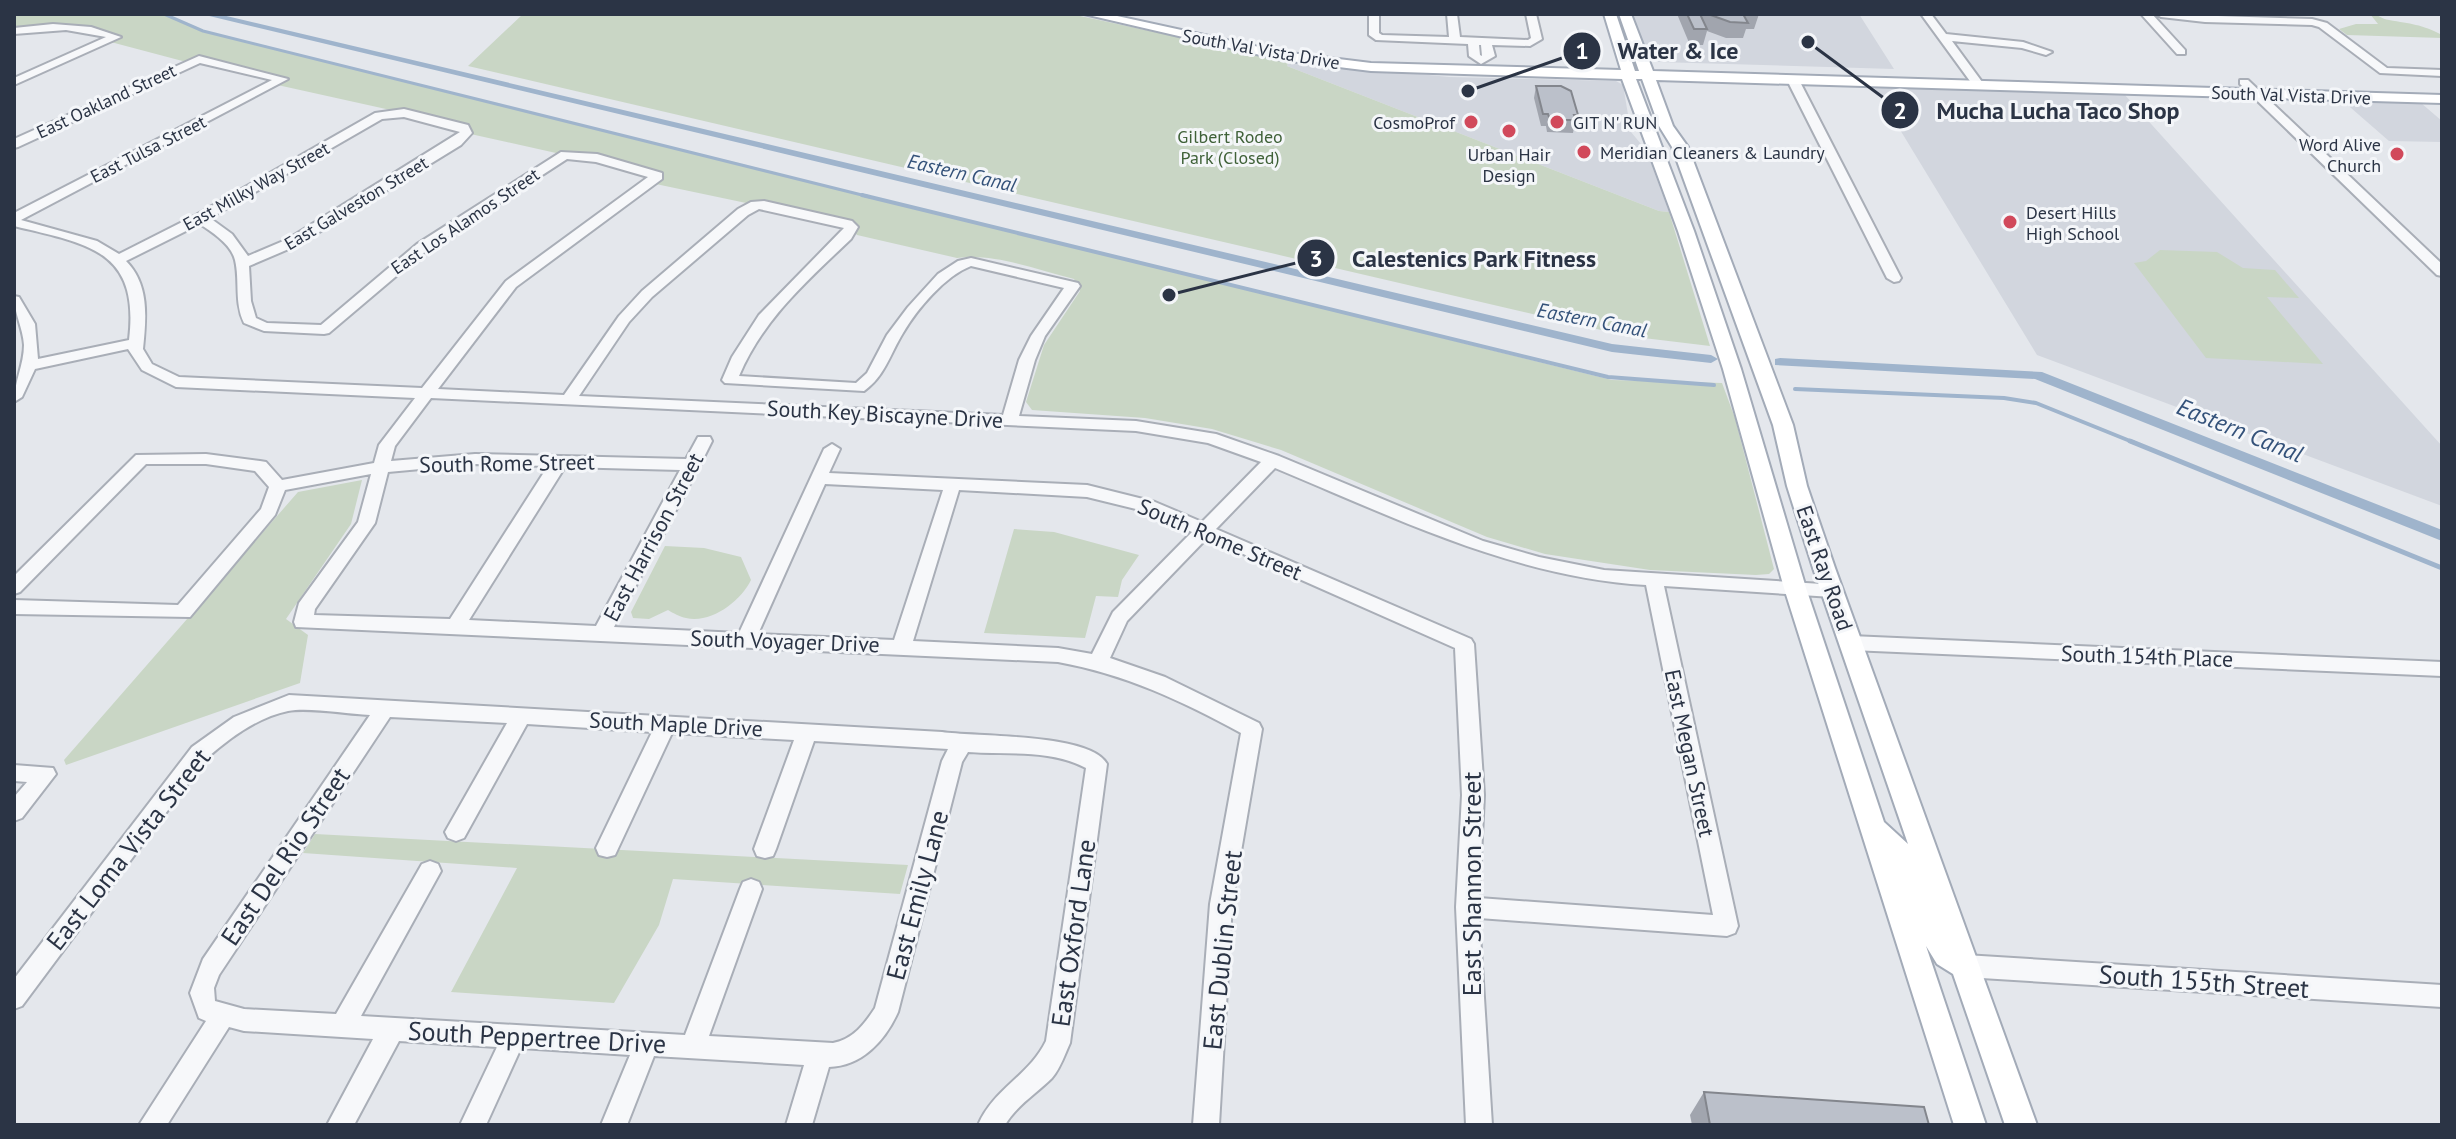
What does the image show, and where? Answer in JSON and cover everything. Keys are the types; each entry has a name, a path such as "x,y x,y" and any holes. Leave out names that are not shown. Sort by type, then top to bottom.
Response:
{"main road":[{"name":"South Val Vista Drive","path":"1090,14 1339,64 1881,73 1976,81"},
{"name":"South Val Vista Drive","path":"1137,14 1235,41"},
{"name":"East Ray Road","path":"1610,14 1637,71 1680,147 1715,234 1783,425 1797,486 1832,590 2021,1125"},
{"name":"East Ray Road","path":"1625,14 1637,71 1671,191 1732,369 1795,588 1970,1125"},
{"name":"South Val Vista Drive","path":"1637,71 1813,81 2442,88"},
{"path":"1813,81 1825,77 1877,77 1881,73"},
{"name":"South Val Vista Drive","path":"2250,88 2442,99"},
{"path":"1671,191 1689,199 1698,222 1715,234"},
{"path":"1873,828 1902,855 1928,925 1947,955 1965,966"}],"street":[{"path":"1374,14 1374,35 1377,37 1486,42 1536,41 1531,14"},
{"path":"1452,14 1455,41"},
{"path":"1926,14 1976,81"},
{"path":"2146,14 2181,52"},
{"path":"2161,14 2205,19 2312,22 2323,25 2384,71 2442,73"},
{"path":"14,31 63,26 97,29 116,37 14,82"},
{"path":"1943,37 2023,45 2046,52"},
{"path":"1473,41 1475,56 1482,66 1489,56 1486,42"},
{"name":"East Tulsa Street","path":"14,220 282,79 199,59"},
{"name":"East Oakland Street","path":"14,144 199,59"},
{"path":"1793,80 1894,278"},
{"path":"2250,88 2442,272"},
{"name":"East Galveston Street","path":"242,264 293,242 466,133 464,128 404,113 393,114"},
{"name":"East Milky Way Street","path":"119,259 201,218 379,116 393,114"},
{"name":"East Los Alamos Street","path":"242,264 244,301 249,320 264,327 324,330 422,247 556,160 577,154 658,176 511,284 426,394"},
{"path":"569,399 624,319 647,294 679,264 756,205 851,227 846,236 763,315 740,351 730,380 859,388 872,380 900,326 955,265 964,261 1073,286 1038,336 1027,360 1010,420"},
{"path":"201,218 227,237 242,258 242,264"},
{"path":"14,220 89,241 119,259 134,278 136,288 139,328 136,343 31,365"},
{"path":"14,300 21,309 33,341 31,365 14,397"},
{"name":"South Key Biscayne Drive","path":"136,343 135,349 147,367 176,382 1136,426 1180,432 1210,438 1273,460 1498,552 1577,571 1654,580 1832,590"},
{"path":"380,467 387,445 426,394"},
{"name":"East Harrison Street","path":"601,634 704,441"},
{"path":"746,639 832,449"},
{"path":"14,587 142,459 206,459 260,466 278,486 269,511 183,612 14,607"},
{"name":"South Rome Street","path":"278,486 380,467 475,459 692,465"},
{"path":"1099,660 1120,617 1273,460"},
{"path":"455,626 560,461"},
{"name":"South Voyager Drive","path":"380,467 366,523 306,608 303,622 902,646 1099,660 1153,677 1252,729"},
{"name":"South Rome Street","path":"819,478 1087,491 1114,496 1149,506 1464,644"},
{"path":"902,646 953,484"},
{"name":"East Megan Street","path":"1467,907 1727,926 1654,580"},
{"name":"South 154th Place","path":"1851,643 2442,669"},
{"name":"East Shannon Street","path":"1464,644 1473,795 1467,907 1479,1125"},
{"name":"South Maple Drive","path":"254,716 289,703 386,707 1067,750 1097,764"},
{"name":"East Del Rio Street","path":"215,1013 201,1000 201,985 211,967 386,707"},
{"path":"456,832 522,715"},
{"name":"East Loma Vista Street","path":"14,998 199,753 215,736 254,716"},
{"path":"607,848 666,724"},
{"name":"East Dublin Street","path":"1206,1125 1221,904 1252,729"},
{"path":"765,849 807,732"},
{"name":"East Emily Lane","path":"865,1042 886,1012 952,761 962,744"},
{"name":"East Oxford Lane","path":"991,1125 1003,1105 1046,1067 1058,1043 1097,764"},
{"path":"14,773 46,774 14,812"},
{"path":"343,1025 430,871"},
{"path":"693,1047 751,889"},
{"name":"South 155th Street","path":"1965,966 2442,996"},
{"path":"152,1125 215,1013"},
{"name":"South Peppertree Drive","path":"215,1013 392,1029 820,1054 846,1053 865,1042"},
{"path":"340,1125 392,1029"},
{"path":"473,1125 514,1036"},
{"path":"614,1125 646,1044"},
{"path":"799,1125 820,1054"}],"shaded area":[{"path":"1633,14 1859,14 1894,69 1658,62 1648,57"},
{"path":"1289,61 1449,77 1616,81 1623,85 1631,132 1646,150 1669,212 1659,211 1287,66"},
{"path":"1874,87 2124,94 2442,446 2442,506 2037,355"},
{"path":"2343,101 2421,103 2442,121 2442,142 2389,141"}],"green space":[{"path":"14,14 165,14 206,32 1612,380 1722,383 1735,418 1774,569 1769,574 1756,575 1650,570 1545,554 1487,537 1281,450 1212,429 1145,418 1032,410 1026,402 1044,345 1080,291 1074,279 1001,260 957,258 857,235 847,224 651,183 657,176 597,158 565,155 466,133 404,113 273,84 281,80 199,59 190,63 107,41 115,37 97,29 14,31"},
{"name":"Gilbert Rodeo Park (Closed)","path":"523,14 1071,14 1289,61 1287,66 1659,211 1669,212 1710,346 1627,336 468,66"},
{"path":"2370,14 2422,26 2442,35 2442,38 2347,35 2339,29 2356,24 2378,24"},
{"path":"2160,250 2217,252 2243,268 2275,270 2299,298 2267,297 2323,364 2206,358 2134,263 2146,261"},
{"path":"362,480 351,524 286,619 308,635 300,683 66,765 64,760 298,492"},
{"path":"1014,529 1054,532 1139,555 1122,580 1118,597 1096,596 1085,638 984,633"},
{"path":"665,546 704,548 741,557 751,580 733,603 705,618 686,618 668,610 649,619 633,618 631,612"},
{"path":"315,834 908,865 900,894 673,879 659,925 614,1003 451,992 517,868 303,853"}],"building":[{"path":"1687,14 1700,14 1707,29 1694,29"},
{"path":"1708,14 1743,14 1748,23 1730,22"},
{"path":"1536,86 1561,86 1571,91 1578,115 1574,115 1576,120 1550,120 1548,114 1543,114"},
{"path":"1704,1092 1924,1107 1929,1125 1710,1125"}],"waterway":[{"path":"164,14 203,31 870,197"},
{"name":"Eastern Canal","path":"206,14 1612,348 1711,359"},
{"path":"862,195 1608,377 1714,385"},
{"name":"Eastern Canal","path":"1780,362 2037,375 2442,536"},
{"path":"1795,389 2004,398 2036,403 2135,443"},
{"path":"2130,441 2442,568"}],"place":[{"name":"Mucha Lucha Taco Shop","path":"1808,42"},
{"name":"Water & Ice","path":"1468,91"},
{"name":"CosmoProf","path":"1471,122"},
{"name":"GIT N' RUN","path":"1557,122"},
{"name":"Urban Hair Design","path":"1509,131"},
{"name":"Meridian Cleaners & Laundry","path":"1584,152"},
{"name":"Word Alive Church","path":"2397,154"},
{"name":"Desert Hills High School","path":"2010,222"},
{"name":"Calestenics Park Fitness","path":"1169,295"}]}
